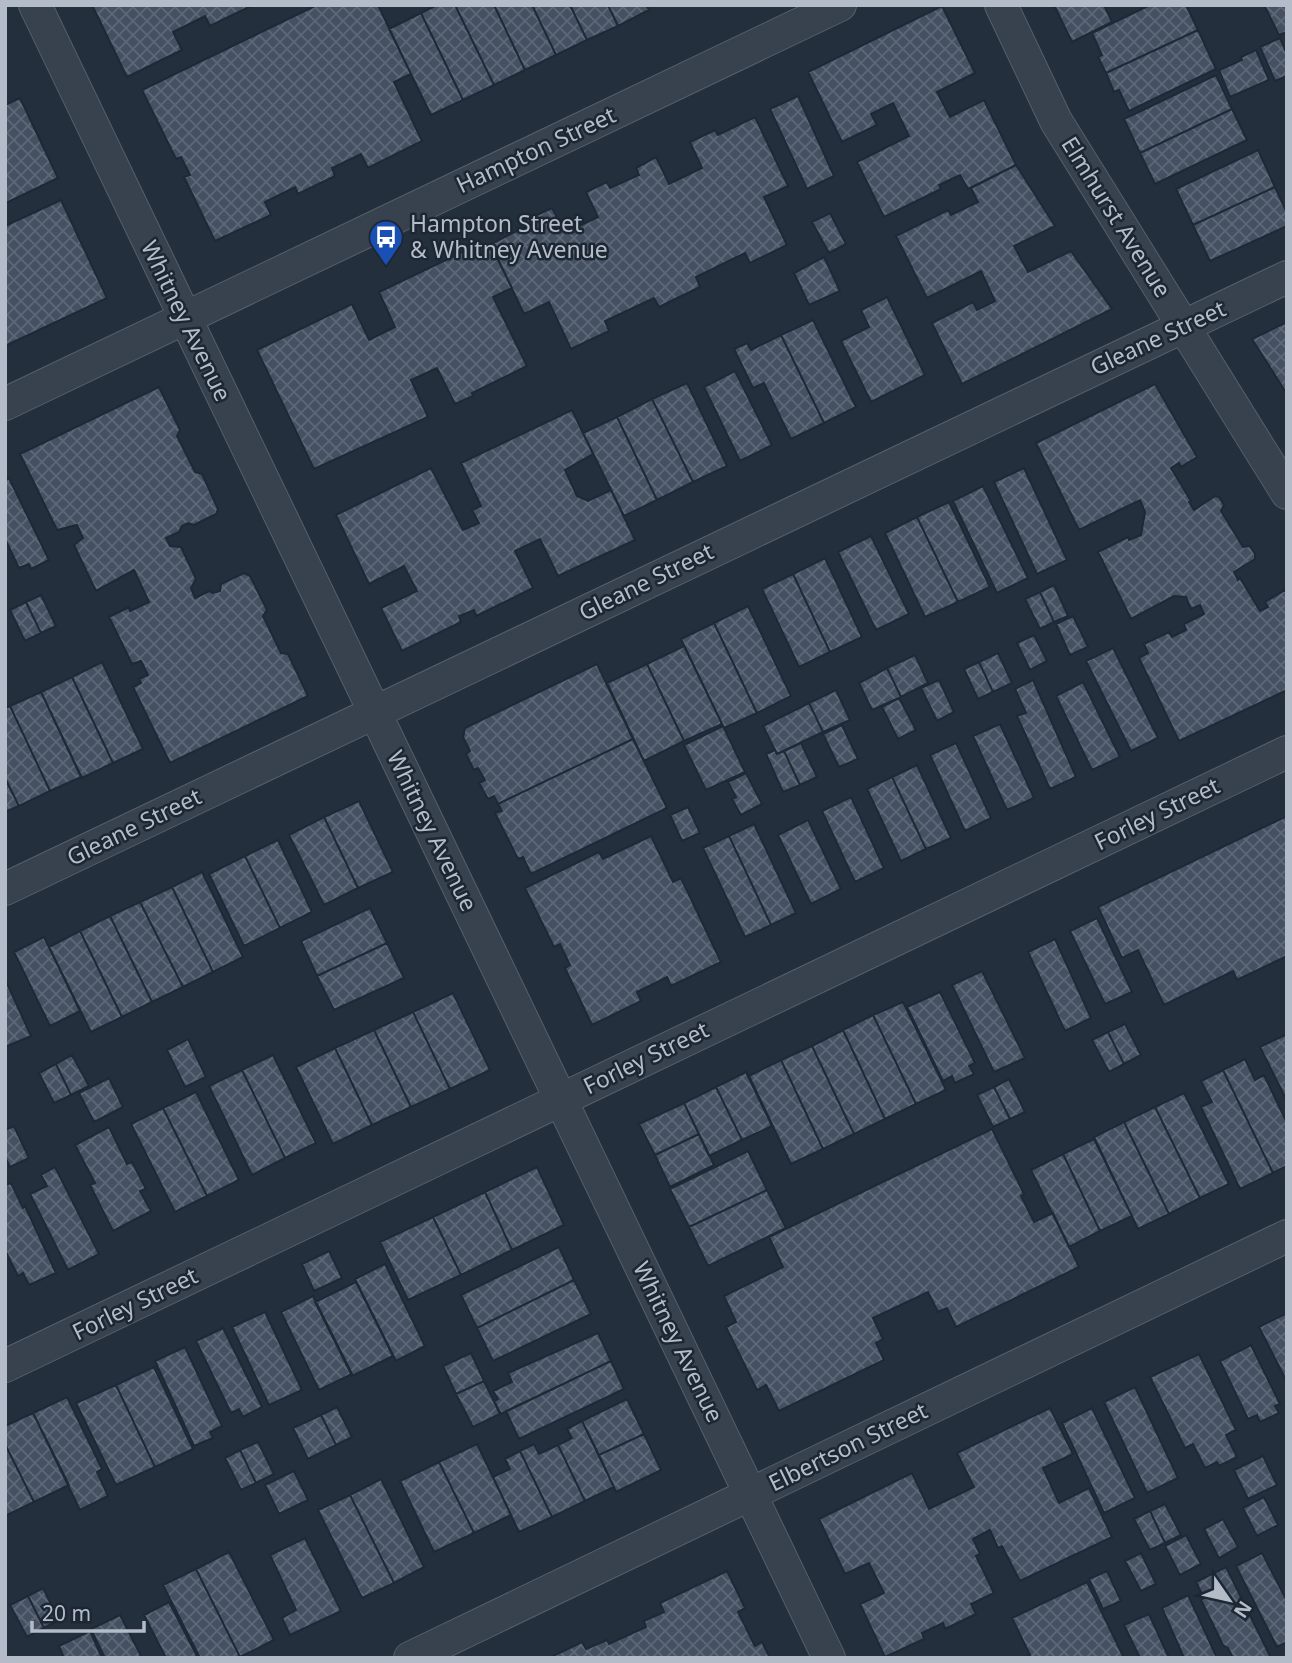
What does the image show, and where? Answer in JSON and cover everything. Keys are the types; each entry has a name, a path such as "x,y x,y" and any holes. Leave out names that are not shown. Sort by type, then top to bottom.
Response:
{"street":[{"name":"Whitney Avenue","path":"35,5 830,1658"},
{"name":"Hampton Street","path":"5,404 840,5"},
{"name":"Elmhurst Avenue","path":"1001,5 1056,121 1287,493"},
{"name":"Gleane Street","path":"5,889 1287,277"},
{"name":"Forley Street","path":"5,1366 1287,752"},
{"name":"Elbertson Street","path":"410,1658 1287,1236"}],"building":[{"path":"92,5 253,5 210,26 205,16 173,32 182,50 127,77"},
{"path":"317,5 378,5 411,74 394,82 422,141 368,168 361,154 332,168 335,176 298,194 295,187 265,202 271,215 215,241 184,177 190,175 181,157 176,159 142,90"},
{"path":"437,5 455,5 494,85 463,100 421,13"},
{"path":"455,5 494,5 525,70 494,85"},
{"path":"494,5 532,5 556,55 525,70"},
{"path":"532,5 570,5 587,40 556,55"},
{"path":"570,5 608,5 618,26 587,40"},
{"path":"608,5 646,5 649,10 618,26"},
{"path":"1054,5 1104,5 1112,22 1072,42"},
{"path":"1150,5 1186,5 1198,30 1106,73 1098,57 1102,55 1092,33"},
{"path":"1264,5 1287,5 1287,32 1279,35"},
{"path":"942,6 975,73 937,92 950,117 984,100 1016,165 968,189 960,175 939,185 941,189 884,217 857,162 909,136 893,103 871,114 877,125 842,142 808,72"},
{"path":"421,13 463,100 431,115 389,29"},
{"path":"1198,30 1216,69 1129,111 1119,90 1114,92 1106,73"},
{"path":"1280,38 1287,54 1287,76 1275,81 1260,47"},
{"path":"1256,50 1269,80 1230,97 1219,70 1242,60 1241,57"},
{"path":"1216,75 1232,109 1140,153 1124,119"},
{"path":"798,96 834,176 807,189 770,109"},
{"path":"20,98 58,178 6,203 5,105"},
{"path":"1232,109 1247,140 1155,184 1140,153"},
{"path":"755,117 788,186 764,197 787,245 750,263 745,253 696,277 700,287 659,307 654,298 605,321 609,331 571,349 549,302 524,314 491,244 529,225 526,220 552,208 565,233 598,217 586,192 607,182 610,188 639,175 636,168 656,157 669,184 702,168 690,142 715,130 718,135"},
{"path":"1258,150 1275,187 1193,225 1176,189"},
{"path":"1016,165 1055,226 1014,246 1028,272 1071,251 1112,309 962,384 932,323 973,302 977,310 995,301 981,271 927,298 896,236 948,210 951,215 978,202 971,188"},
{"path":"1275,187 1287,213 1287,226 1210,261 1193,225"},
{"path":"61,200 107,298 5,346 5,226"},
{"path":"830,213 846,244 829,253 812,222"},
{"path":"471,248 475,256 492,248 512,288 493,297 527,366 455,404 437,368 411,380 428,417 314,469 257,350 352,304 369,340 395,327 379,292"},
{"path":"824,257 840,291 809,305 794,273"},
{"path":"887,297 925,375 871,402 841,341 869,327 861,310"},
{"path":"813,320 856,407 824,423 781,335"},
{"path":"1287,322 1287,394 1252,339"},
{"path":"781,335 824,423 791,439 764,383 753,388 734,349 747,343 751,350"},
{"path":"735,371 772,445 740,461 704,387"},
{"path":"687,383 727,466 693,482 652,399"},
{"path":"1155,384 1197,457 1181,467 1179,463 1171,468 1191,501 1189,502 1194,510 1215,496 1219,497 1224,505 1221,511 1243,547 1250,546 1255,554 1255,559 1234,572 1238,580 1240,578 1260,611 1268,607 1265,602 1285,590 1287,593 1287,690 1179,741 1139,658 1148,653 1144,644 1169,632 1172,637 1186,630 1184,624 1204,614 1200,605 1191,609 1186,597 1174,596 1131,619 1098,552 1128,537 1129,540 1141,535 1145,512 1140,500 1079,530 1036,443"},
{"path":"159,387 180,430 177,436 195,472 202,474 218,509 216,514 194,525 188,523 182,526 179,532 166,538 170,546 181,547 196,579 191,588 195,598 209,591 220,591 221,584 244,573 250,576 267,610 263,616 281,653 288,654 308,696 170,763 133,687 141,683 139,679 148,675 141,661 132,664 109,617 129,607 130,611 149,602 134,570 96,591 74,545 83,538 77,525 57,530 20,454"},
{"path":"652,399 693,482 657,500 617,417"},
{"path":"572,410 593,454 565,470 577,496 588,501 611,490 635,540 558,576 540,539 515,551 533,588 476,616 474,610 459,616 461,622 402,651 381,608 417,591 404,566 369,584 336,515 431,468 463,530 479,523 472,510 481,506 461,463"},
{"path":"617,417 657,500 624,516 583,433"},
{"path":"1024,468 1067,560 1037,574 994,482"},
{"path":"9,478 49,560 31,569 29,564 19,568 5,539 5,480"},
{"path":"983,486 1028,578 997,593 953,501"},
{"path":"949,502 990,587 958,602 917,517"},
{"path":"917,517 958,602 925,617 885,533"},
{"path":"871,536 909,614 876,630 838,552"},
{"path":"825,558 862,637 830,652 793,574"},
{"path":"793,574 830,652 799,667 762,589"},
{"path":"1054,585 1068,616 1054,622 1040,592"},
{"path":"1040,592 1054,622 1040,629 1025,599"},
{"path":"41,595 56,626 41,633 26,602"},
{"path":"26,602 41,633 25,641 10,610"},
{"path":"748,606 791,696 757,713 714,623"},
{"path":"1073,616 1088,647 1070,655 1056,624"},
{"path":"714,623 757,713 724,728 681,639"},
{"path":"1034,635 1047,661 1030,670 1017,643"},
{"path":"684,646 722,724 684,741 647,664"},
{"path":"1113,648 1158,738 1131,751 1086,661"},
{"path":"998,653 1012,683 993,692 979,662"},
{"path":"915,655 928,683 901,697 887,668"},
{"path":"102,662 143,749 113,763 72,677"},
{"path":"979,662 993,692 978,699 964,669"},
{"path":"597,664 633,739 498,804 494,796 488,799 479,783 485,780 478,768 474,770 466,754 470,751 463,737 465,728"},
{"path":"647,664 684,741 644,761 607,683"},
{"path":"887,668 901,697 872,710 859,683"},
{"path":"72,677 113,763 82,778 41,692"},
{"path":"939,680 954,712 937,721 921,688"},
{"path":"1033,680 1076,777 1050,789 1017,716 1026,713 1015,689"},
{"path":"1083,682 1120,757 1092,770 1056,696"},
{"path":"836,690 850,720 823,732 809,703"},
{"path":"41,692 81,777 50,791 10,706"},
{"path":"899,698 916,730 898,739 882,707"},
{"path":"809,703 823,732 777,754 763,726"},
{"path":"10,706 50,791 19,806 5,778 5,708"},
{"path":"1000,724 1034,798 1007,810 973,736"},
{"path":"842,725 858,759 839,767 823,734"},
{"path":"723,726 745,772 706,790 684,745"},
{"path":"633,739 667,808 531,874 523,857 518,859 495,813 502,811 498,804"},
{"path":"801,743 817,777 800,785 784,751"},
{"path":"956,743 991,818 965,831 930,755"},
{"path":"775,750 777,754 784,751 800,785 783,792 766,754"},
{"path":"917,765 951,838 926,849 892,777"},
{"path":"746,773 762,804 741,815 732,799 736,797 728,782"},
{"path":"892,777 926,849 901,861 867,789"},
{"path":"5,778 19,806 5,812"},
{"path":"851,797 884,868 855,882 822,811"},
{"path":"359,801 393,872 358,888 324,817"},
{"path":"688,807 700,833 682,841 670,815"},
{"path":"1287,816 1287,956 1237,980 1233,971 1164,1005 1138,950 1122,958 1098,907"},
{"path":"324,817 358,888 324,905 289,835"},
{"path":"808,820 841,889 811,904 778,835"},
{"path":"754,824 796,913 771,925 729,836"},
{"path":"651,836 673,882 681,878 721,962 671,986 667,977 637,992 641,1001 592,1025 565,968 570,965 560,944 554,947 525,888 599,852 603,859"},
{"path":"729,836 771,925 745,937 703,848"},
{"path":"278,840 312,912 280,928 245,856"},
{"path":"245,856 280,928 244,946 209,874"},
{"path":"202,872 243,957 213,972 172,887"},
{"path":"172,887 213,972 183,987 140,902"},
{"path":"140,902 183,987 152,1002 110,916"},
{"path":"370,908 387,943 317,976 301,941"},
{"path":"110,916 152,1002 122,1017 80,931"},
{"path":"1097,918 1132,992 1105,1004 1070,931"},
{"path":"80,931 122,1017 91,1032 49,947"},
{"path":"44,937 80,1011 50,1026 14,952"},
{"path":"1055,939 1091,1018 1065,1031 1028,952"},
{"path":"387,943 404,978 334,1010 317,976"},
{"path":"982,971 1025,1058 994,1072 952,985"},
{"path":"5,979 31,1036 5,1047"},
{"path":"940,992 975,1063 969,1066 974,1074 955,1083 952,1076 943,1081 907,1007"},
{"path":"453,993 490,1070 450,1089 413,1012"},
{"path":"903,1002 946,1090 916,1104 873,1015"},
{"path":"413,1012 450,1089 411,1107 374,1030"},
{"path":"873,1015 916,1104 885,1119 843,1030"},
{"path":"1125,1024 1141,1055 1124,1064 1108,1032"},
{"path":"374,1030 411,1107 372,1125 335,1048"},
{"path":"843,1030 885,1119 854,1134 812,1046"},
{"path":"1108,1032 1124,1064 1109,1072 1092,1040"},
{"path":"1287,1034 1287,1101 1260,1047"},
{"path":"188,1039 206,1077 185,1087 167,1050"},
{"path":"812,1046 854,1134 823,1149 781,1060"},
{"path":"335,1048 372,1125 333,1144 296,1067"},
{"path":"72,1055 89,1086 71,1095 56,1064"},
{"path":"273,1055 316,1143 285,1158 242,1070"},
{"path":"1245,1059 1255,1080 1264,1075 1287,1123 1287,1166 1273,1173 1223,1070"},
{"path":"781,1060 823,1149 791,1164 749,1076"},
{"path":"56,1064 71,1095 54,1103 39,1073"},
{"path":"242,1070 285,1158 252,1175 209,1086"},
{"path":"1223,1070 1273,1173 1240,1189 1201,1107 1212,1102 1201,1081"},
{"path":"746,1072 772,1126 742,1140 716,1087"},
{"path":"109,1078 123,1107 94,1122 79,1093"},
{"path":"1009,1079 1025,1112 1010,1119 994,1087"},
{"path":"716,1087 742,1140 709,1156 684,1103"},
{"path":"994,1087 1010,1119 993,1127 977,1095"},
{"path":"196,1092 239,1180 207,1196 163,1108"},
{"path":"1184,1093 1229,1184 1200,1198 1155,1107"},
{"path":"684,1103 699,1134 655,1155 639,1124"},
{"path":"1155,1107 1200,1198 1169,1214 1124,1122"},
{"path":"163,1108 207,1196 175,1212 131,1124"},
{"path":"1124,1122 1169,1214 1138,1229 1094,1137"},
{"path":"14,1126 29,1158 10,1167 5,1157 5,1130"},
{"path":"109,1127 127,1164 132,1162 146,1189 140,1191 151,1211 113,1231 90,1185 95,1183 75,1145"},
{"path":"992,1129 1024,1194 1021,1196 1034,1222 1053,1213 1079,1267 956,1327 947,1308 938,1312 928,1292 873,1318 883,1339 876,1343 884,1360 779,1411 766,1385 757,1390 726,1327 736,1322 724,1296 783,1267 769,1237"},
{"path":"699,1134 714,1165 670,1187 655,1155"},
{"path":"1094,1139 1132,1216 1100,1231 1063,1154"},
{"path":"748,1151 767,1190 689,1227 670,1189"},
{"path":"1063,1154 1100,1231 1069,1247 1031,1170"},
{"path":"55,1167 99,1254 68,1270 30,1194 47,1186 41,1175"},
{"path":"537,1167 564,1225 512,1250 485,1192"},
{"path":"11,1183 23,1208 25,1206 56,1273 29,1285 23,1273 18,1276 5,1250 5,1185"},
{"path":"767,1190 786,1228 708,1266 689,1227"},
{"path":"485,1192 512,1250 461,1275 433,1217"},
{"path":"433,1217 461,1275 408,1300 380,1242"},
{"path":"559,1247 574,1280 477,1328 461,1295"},
{"path":"329,1251 342,1278 314,1291 302,1264"},
{"path":"385,1264 425,1346 396,1361 355,1279"},
{"path":"574,1280 591,1314 493,1361 477,1328"},
{"path":"356,1282 393,1356 352,1376 315,1302"},
{"path":"313,1296 352,1374 319,1390 281,1312"},
{"path":"265,1312 302,1390 269,1405 232,1327"},
{"path":"1287,1313 1287,1382 1259,1327"},
{"path":"223,1328 262,1407 243,1417 239,1409 231,1413 196,1341"},
{"path":"598,1333 611,1361 501,1414 494,1401 498,1399 493,1391 512,1382 508,1373"},
{"path":"1251,1345 1280,1404 1275,1406 1279,1413 1260,1422 1257,1415 1248,1419 1220,1361"},
{"path":"185,1347 222,1426 210,1432 213,1438 194,1446 155,1361"},
{"path":"471,1353 484,1381 456,1394 443,1366"},
{"path":"1199,1354 1236,1430 1226,1435 1237,1457 1219,1466 1217,1462 1205,1468 1193,1444 1185,1448 1150,1377"},
{"path":"611,1361 624,1389 519,1439 506,1411"},
{"path":"154,1367 193,1449 155,1467 116,1385"},
{"path":"484,1381 500,1414 473,1427 456,1394"},
{"path":"116,1385 155,1467 116,1485 76,1403"},
{"path":"1135,1387 1178,1478 1147,1493 1104,1402"},
{"path":"67,1397 102,1469 97,1472 108,1496 80,1510 33,1413"},
{"path":"627,1399 644,1434 599,1455 582,1421"},
{"path":"337,1407 352,1437 336,1445 321,1415"},
{"path":"1050,1408 1073,1454 1043,1468 1059,1503 1089,1488 1112,1537 1020,1581 1002,1546 998,1548 990,1530 973,1539 980,1554 976,1556 994,1593 971,1604 976,1614 945,1629 943,1623 922,1633 924,1639 885,1657 860,1604 884,1593 869,1563 845,1574 819,1519 912,1473 929,1509 974,1487 957,1453"},
{"path":"1092,1408 1135,1498 1104,1513 1062,1423"},
{"path":"33,1413 69,1485 34,1502 5,1444 5,1426"},
{"path":"321,1415 336,1445 308,1459 293,1428"},
{"path":"582,1421 614,1487 585,1501 558,1445 572,1438 567,1429"},
{"path":"644,1434 661,1470 616,1492 599,1455"},
{"path":"258,1442 274,1474 256,1483 240,1450"},
{"path":"5,1444 34,1502 5,1516"},
{"path":"477,1444 511,1515 474,1533 439,1462"},
{"path":"534,1444 539,1454 558,1445 585,1501 552,1517 520,1451"},
{"path":"240,1450 256,1483 241,1490 225,1458"},
{"path":"520,1451 552,1517 519,1532 493,1477 510,1469 505,1459"},
{"path":"1263,1456 1277,1485 1248,1499 1234,1470"},
{"path":"439,1462 474,1533 434,1552 400,1481"},
{"path":"294,1471 308,1500 279,1514 265,1485"},
{"path":"381,1479 424,1567 394,1583 350,1495"},
{"path":"350,1495 394,1583 362,1598 318,1510"},
{"path":"1264,1497 1278,1525 1257,1536 1243,1508"},
{"path":"1165,1504 1181,1535 1165,1543 1150,1511"},
{"path":"1150,1511 1165,1543 1150,1550 1134,1519"},
{"path":"1223,1519 1238,1547 1219,1558 1204,1529"},
{"path":"1186,1535 1201,1564 1180,1575 1165,1546"},
{"path":"305,1538 341,1611 290,1635 282,1618 296,1610 270,1555"},
{"path":"229,1552 274,1640 240,1657 196,1569"},
{"path":"1141,1553 1156,1584 1141,1591 1125,1561"},
{"path":"1262,1553 1287,1601 1287,1642 1277,1647 1236,1566"},
{"path":"1226,1567 1271,1658 1233,1658 1228,1648 1223,1645 1201,1600 1204,1598 1196,1582"},
{"path":"196,1569 240,1657 238,1658 200,1658 163,1585"},
{"path":"727,1571 745,1608 738,1612 755,1646 762,1642 770,1658 549,1658 582,1642 586,1649 607,1640 609,1644 646,1627 644,1621 664,1612 660,1603"},
{"path":"1107,1571 1121,1601 1103,1609 1089,1579"},
{"path":"1087,1582 1124,1658 1024,1658 1030,1655 1012,1618"},
{"path":"43,1588 59,1620 44,1628 28,1596"},
{"path":"1188,1595 1217,1658 1184,1658 1162,1608"},
{"path":"28,1596 44,1628 27,1637 10,1605"},
{"path":"169,1602 198,1658 166,1658 144,1615"},
{"path":"1149,1614 1169,1658 1140,1658 1124,1625"},
{"path":"120,1615 142,1658 105,1658 91,1629"},
{"path":"90,1631 102,1658 64,1658 59,1646"}],"place":[{"name":"Hampton Street & Whitney Avenue","path":"386,267"}]}
